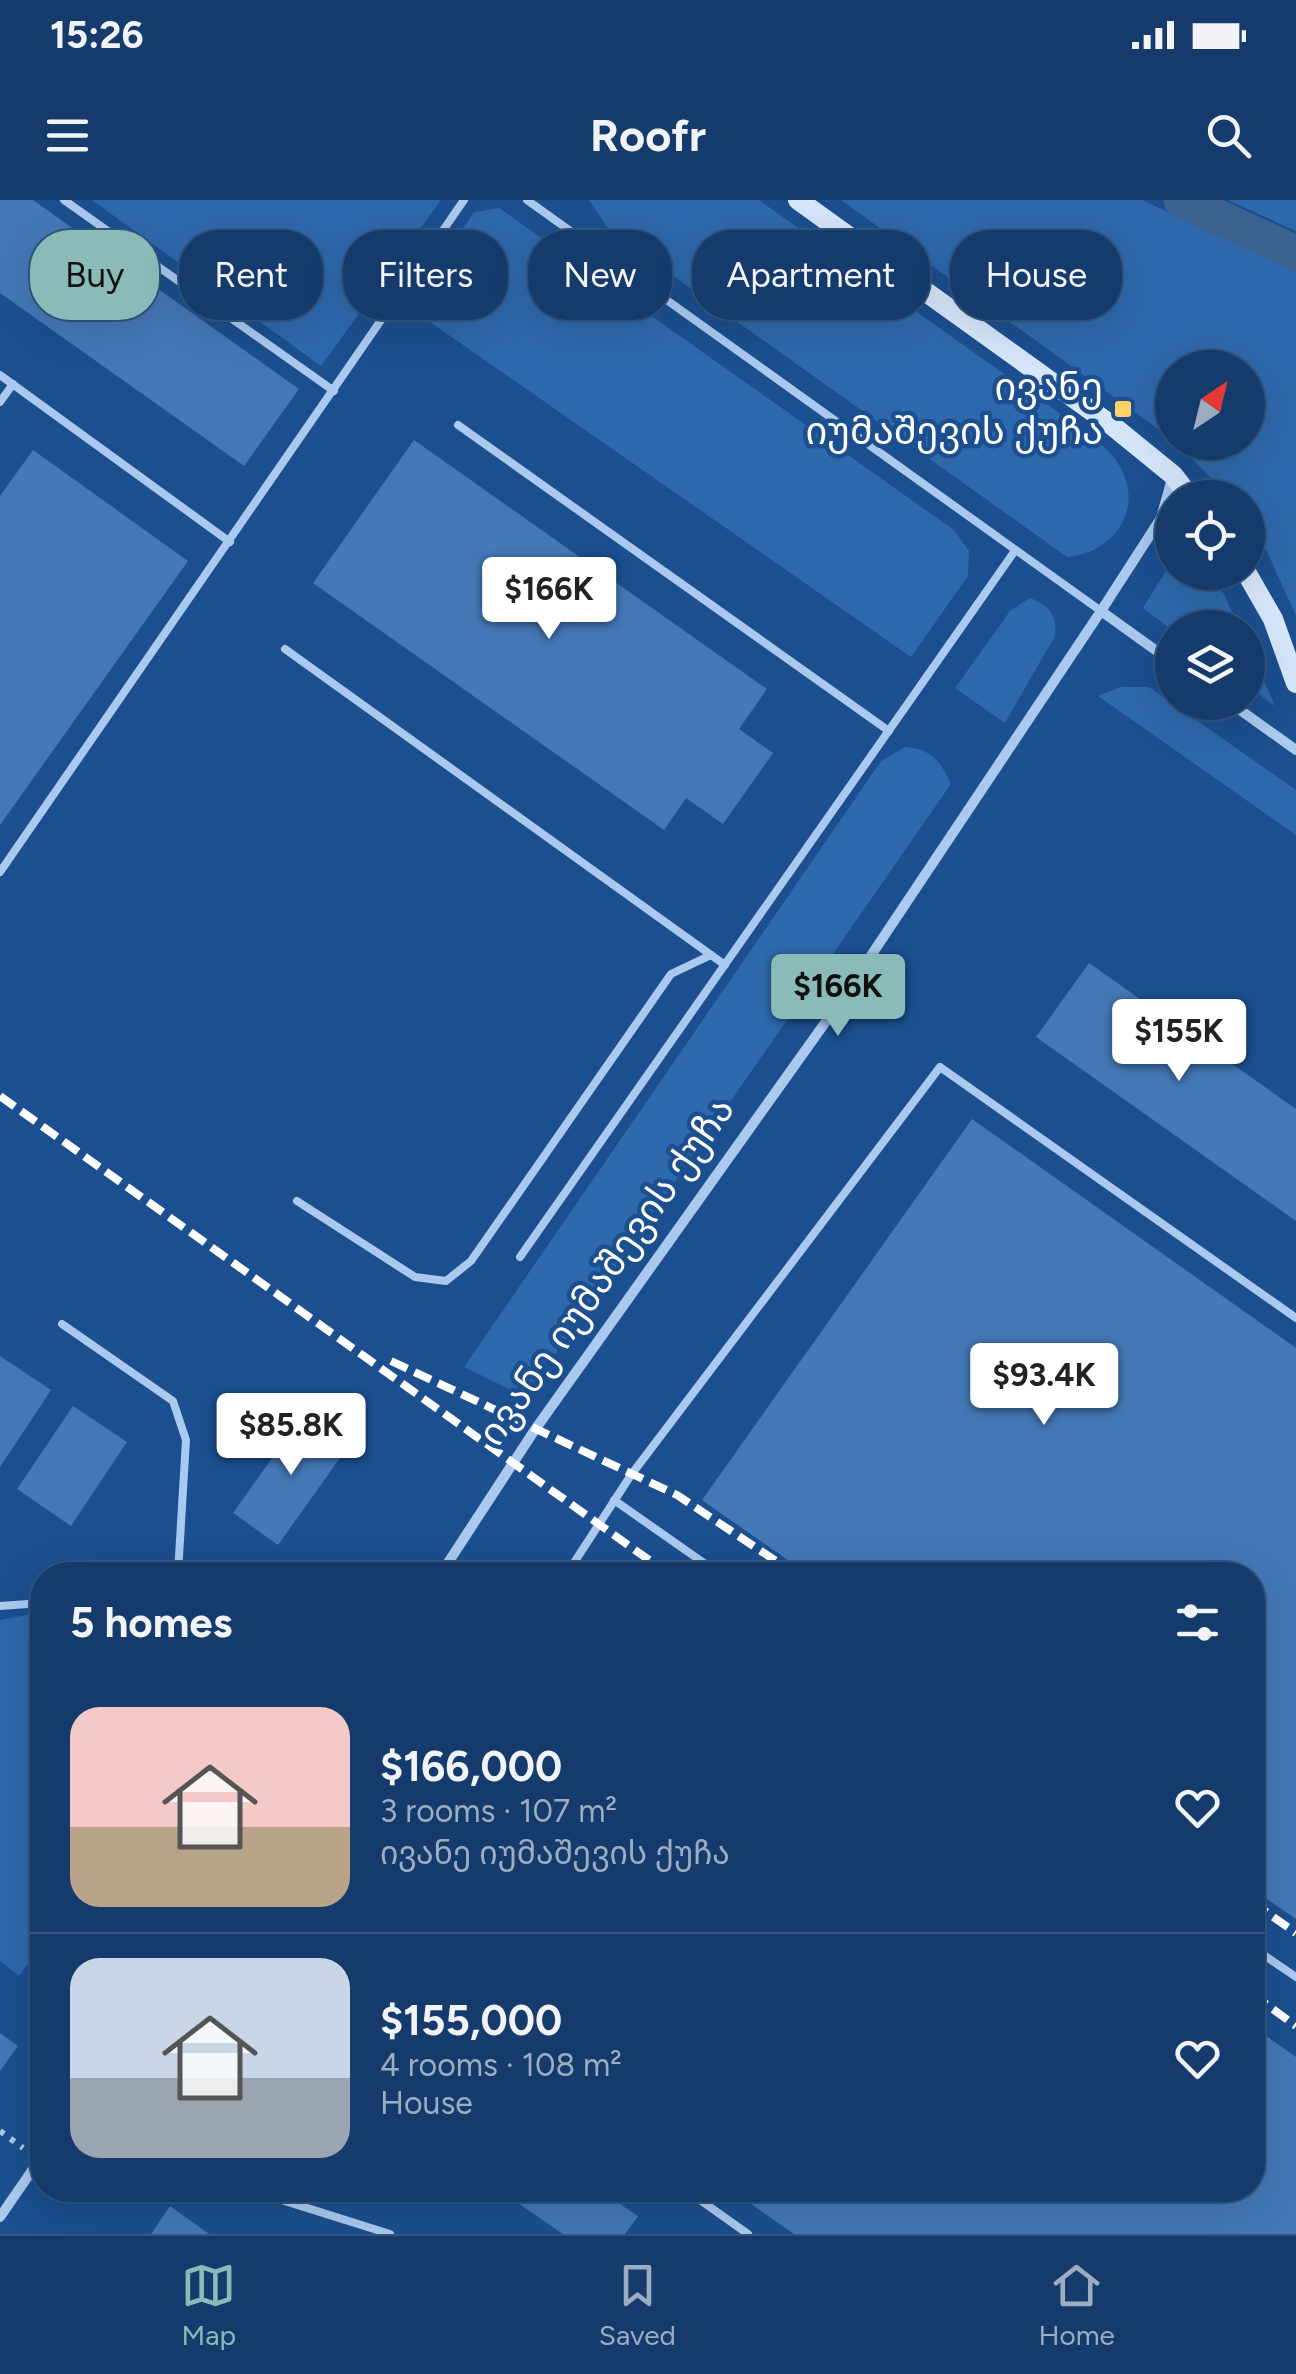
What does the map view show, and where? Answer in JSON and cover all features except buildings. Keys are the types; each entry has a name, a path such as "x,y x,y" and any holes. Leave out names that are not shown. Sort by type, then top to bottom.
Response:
{"street":[{"path":"798,200 1114,427 1177,480"},
{"name":"ივანე იუმაშევის ქუჩა","path":"448,1562 534,1431 842,999 1101,611 1161,518 1173,475"},
{"path":"1256,590 1273,619 1296,683"},
{"path":"1101,611 1155,650"},
{"path":"1254,720 1296,750"},
{"path":"2,2210 30,2172"}],"lane":[{"path":"64,200 334,392"},
{"path":"0,872 464,200"},
{"path":"528,200 1101,611"},
{"path":"0,375 230,542"},
{"path":"0,402 13,384"},
{"path":"458,425 889,730"},
{"path":"520,1257 1014,552"},
{"path":"285,650 725,964"},
{"path":"297,1201 414,1276 446,1281 470,1261 671,974 711,955"},
{"path":"574,1562 614,1500 940,1068 1296,1318"},
{"path":"62,1324 174,1402 186,1440 176,1562"},
{"path":"614,1500 702,1562"},
{"path":"0,1606 30,1603"},
{"path":"1265,1956 1296,1977"},
{"path":"285,2202 390,2234"},
{"path":"703,2202 748,2234"}],"shaded area":[{"path":"92,200 441,200 419,230 343,230 343,320 354,320 321,366 258,320 323,320 323,230 179,230 179,263 159,249 159,230 133,230"},
{"path":"589,200 759,200 801,230 692,230 692,289 672,275 672,230 609,230"},
{"path":"841,200 1142,200 1296,271 1296,616 1265,547 1265,480 1213,480 1193,460 1265,460 1265,350 1155,350 1155,427 1007,320 1122,320 1122,230 950,230 950,279 930,264 930,230 883,230"},
{"path":"1228,200 1296,200 1296,231"},
{"path":"499,208 530,230 528,320 657,320 954,530 969,551 968,576 911,657 427,320 508,320 508,230 462,230 474,212"},
{"path":"735,320 928,320 1089,434 1114,458 1125,479 1127,510 1112,537 1084,554 1067,557"},
{"path":"1155,589 1222,590 1231,610 1155,610 1155,617 1143,608"},
{"path":"1030,598 1050,612 1055,636 1005,723 955,688 1010,611"},
{"path":"1265,683 1275,706 1265,699"},
{"path":"1120,687 1149,687 1155,691 1155,720 1196,720 1296,790 1296,835 1098,696"},
{"path":"905,747 922,750 934,758 951,784 525,1397 464,1367 881,761"},
{"path":"30,1614 30,1961 19,1976 0,1961 0,1620"}],"waterway":[{"path":"1181,200 1296,253"}],"railway":[{"path":"0,1096 652,1562"},
{"path":"391,1361 677,1495 778,1562"},
{"path":"1265,1911 1296,1933"},
{"path":"1265,2003 1296,2026"}],"place":[{"name":"ივანე იუმაშევის ქუჩა","path":"1123,409"}]}
